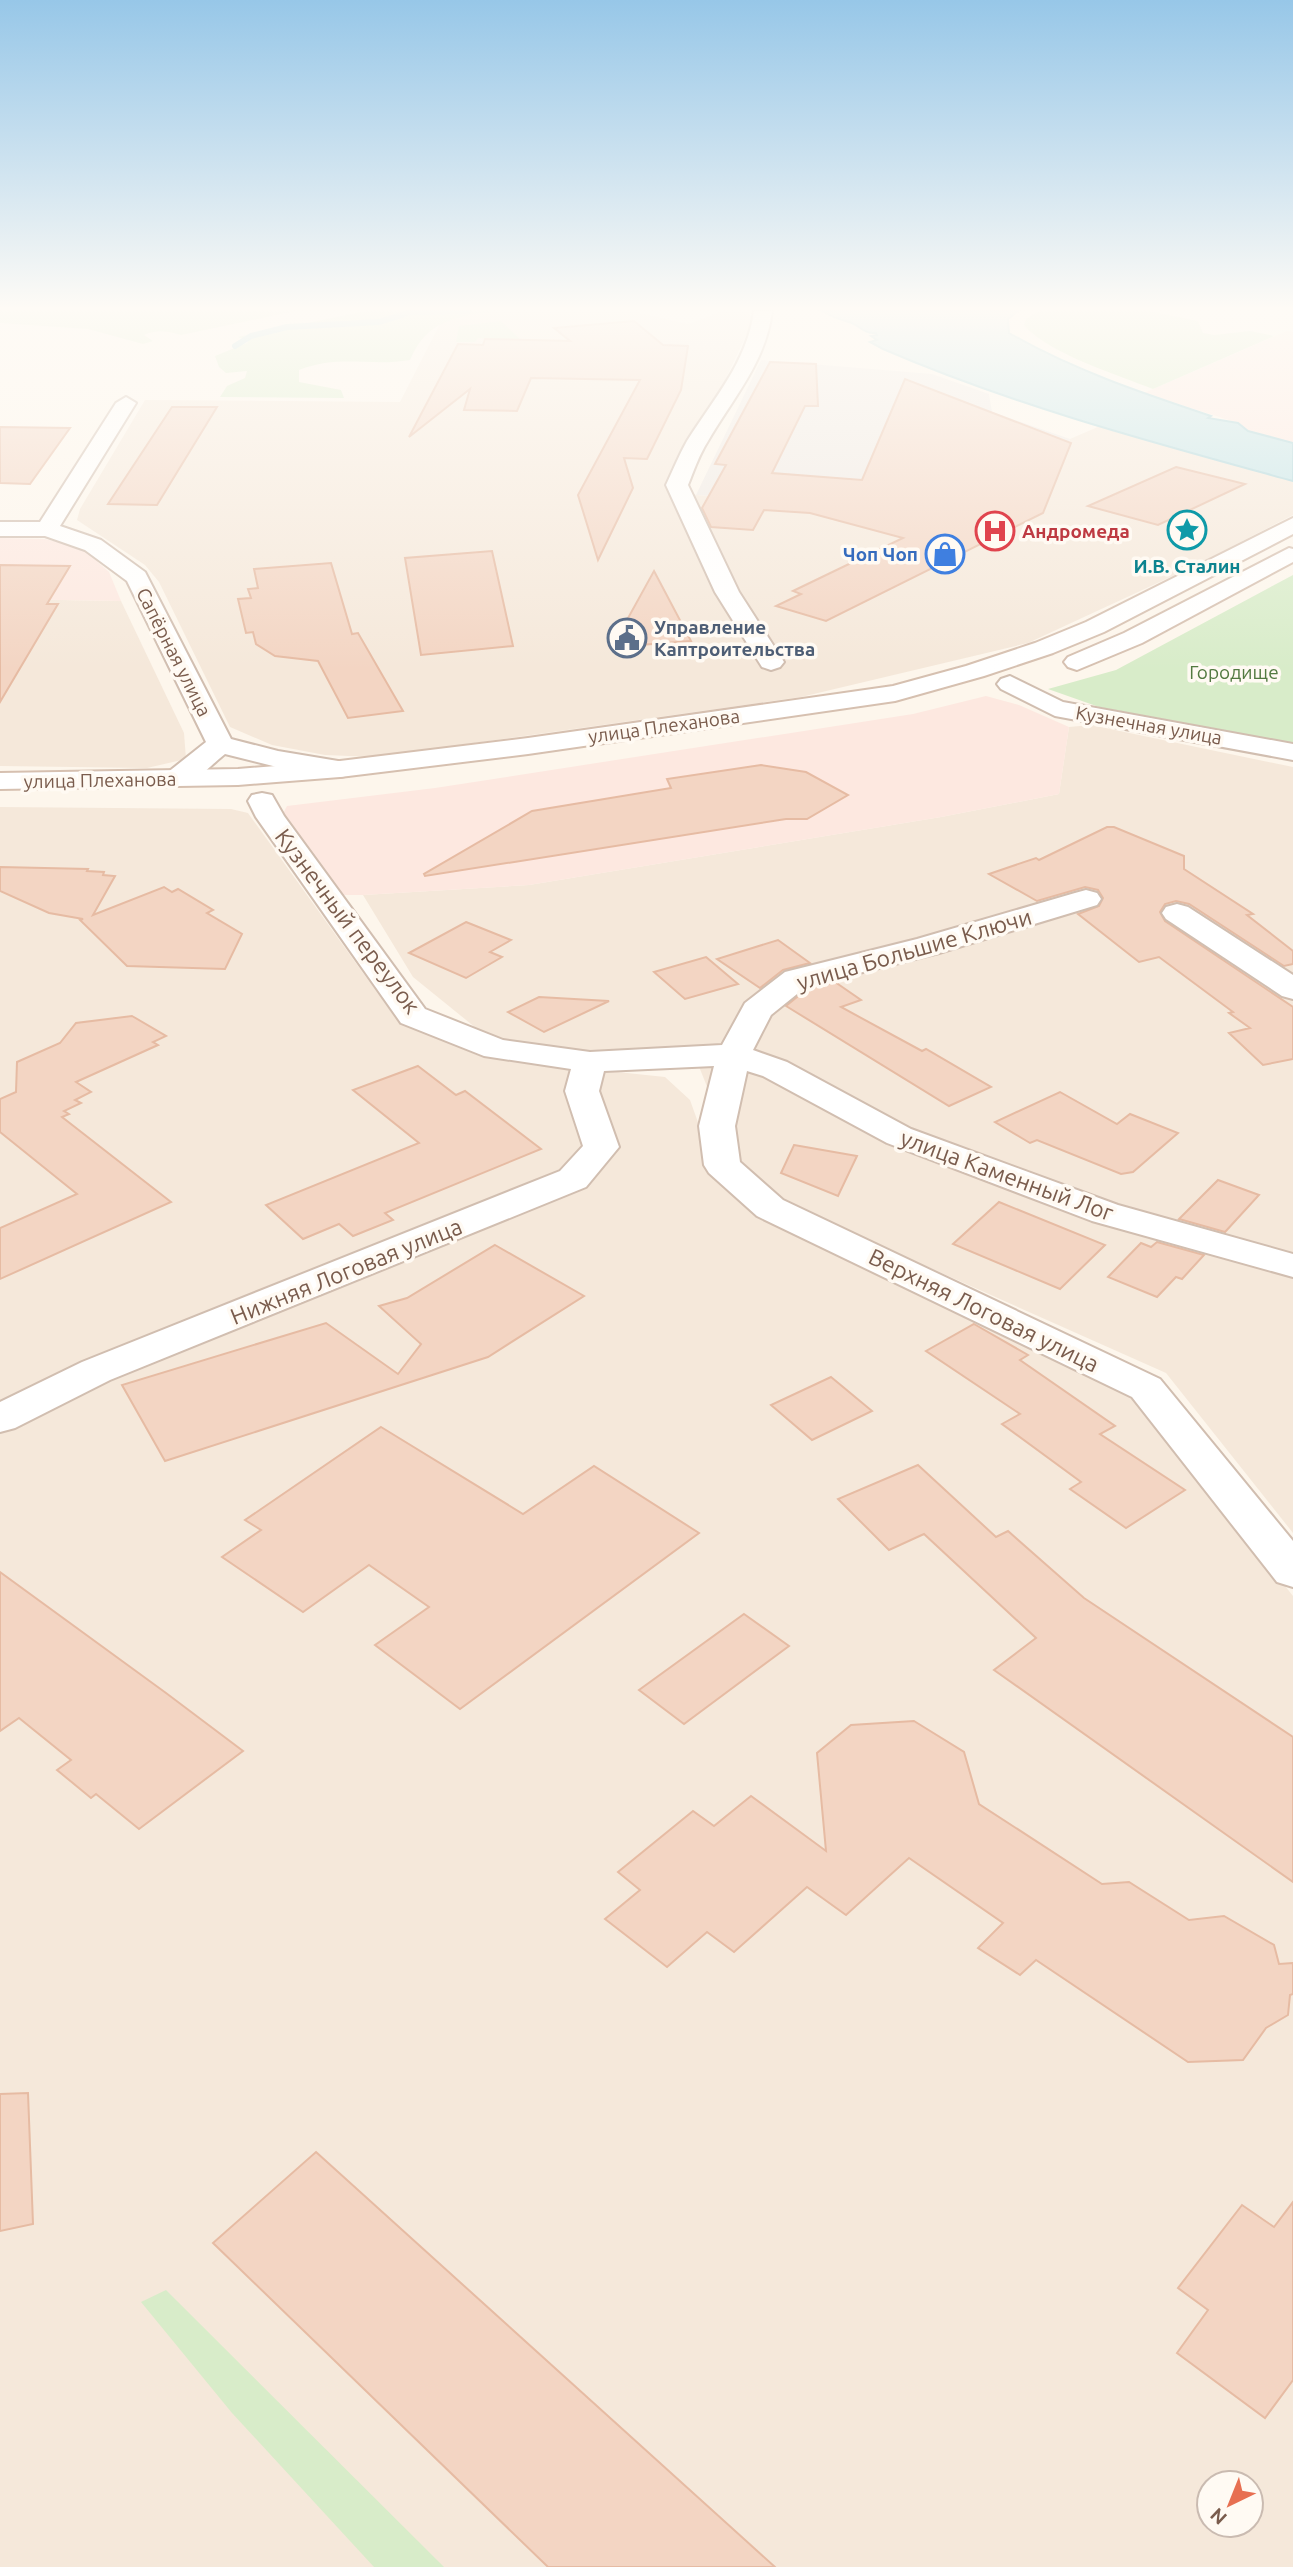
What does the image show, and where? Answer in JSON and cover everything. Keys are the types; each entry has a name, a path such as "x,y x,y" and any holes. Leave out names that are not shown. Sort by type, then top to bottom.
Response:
{"street":[{"path":"47,529 109,431"},
{"path":"704,431 677,485 727,592 771,662"},
{"name":"улица Плеханова","path":"0,781 238,777 340,769 528,746 895,693 975,671 1044,648 1095,627 1293,525"},
{"name":"Сапёрная улица","path":"0,529 47,529 93,545 137,577 220,744 277,759 340,769"},
{"name":"улица Плеханова","path":"0,802 262,801 350,792 912,709 1046,673 1133,638 1293,553"},
{"name":"Кузнечная улица","path":"1010,684 1055,708 1293,752"},
{"name":"Сапёрная улица","path":"177,779 220,744"},
{"name":"Кузнечный переулок","path":"262,801 270,817 413,1016 496,1049 590,1062 734,1055"},
{"name":"улица Большие Ключи","path":"734,1055 757,1010 796,979 928,946 1086,899"},
{"path":"1177,913 1293,989"},
{"name":"улица Каменный Лог","path":"734,1055 775,1069 912,1141 1105,1213 1293,1266"},
{"name":"Верхняя Логовая улица","path":"734,1055 717,1126 722,1165 770,1208 1146,1388 1293,1571"},
{"name":"Нижняя Логовая улица","path":"0,1419 96,1371 573,1179 601,1147 582,1091 590,1062"}],"shaded area":[{"path":"127,431 697,431 668,481 696,495 725,497 1066,456 1070,439 1089,431 1117,431 1293,481 1293,515 1192,567 1028,643 801,697 374,757 325,755 272,745 230,727 159,582 145,565 77,520 80,509"},
{"path":"727,431 1046,431 1070,439 1046,506 952,513 696,495"},
{"path":"1248,431 1293,431 1293,443"},
{"path":"0,538 45,539 82,548 109,572 121,601 0,599"},
{"path":"0,599 121,601 184,733 186,759 147,768 0,766"},
{"path":"986,696 1019,705 1069,727 1059,794 941,817 529,885 363,895 340,895 279,821 287,806 435,788 913,714"},
{"name":"Городище","path":"1091,725 1293,767 1293,1533 1166,1373 782,1202 734,1154 692,1049 585,1053 492,1041 413,977 363,895 529,885 941,817 1059,794 1069,727"},
{"path":"0,807 231,809 248,813 399,1023 485,1058 665,1077 690,1100 714,1167 1130,1391 1293,1596 1293,2567 0,2567"}],"green space":[{"name":"Городище","path":"1293,575 1293,743 1099,707 1048,689 1116,670"},
{"path":"166,2290 444,2567 374,2567 232,2413 141,2302"}],"water":[{"path":"1116,431 1248,431 1293,443 1293,481"}],"building":[{"path":"0,431 68,431 30,484 0,483"},
{"path":"156,431 202,431 157,505 108,504"},
{"path":"613,431 661,431 647,459 624,458 633,488 598,560 578,495"},
{"path":"733,431 793,431 772,473 862,480 883,431 1039,431 1071,443 1043,513 826,621 776,606 801,594 793,591 903,538 810,513 764,510 753,530 711,527 702,508 726,465 715,464"},
{"path":"1176,467 1245,484 1158,525 1088,506"},
{"path":"492,551 513,646 421,655 405,558"},
{"path":"331,563 352,634 358,633 403,711 348,718 318,661 275,656 256,644 253,632 246,633 238,599 251,598 248,589 258,588 254,569"},
{"path":"0,565 70,566 47,604 58,604 0,702"},
{"path":"654,571 691,641 612,647"},
{"path":"761,765 806,772 848,795 807,819 786,819 425,876 424,874 532,811 671,788 667,779"},
{"path":"1107,827 1114,827 1184,856 1184,869 1253,914 1247,915 1293,951 1293,964 1284,966 1189,904 1176,901 1165,904 1160,912 1165,921 1293,1007 1293,1059 1263,1065 1229,1033 1250,1028 1229,1013 1233,1012 1159,957 1139,962 1078,914 1099,906 1103,898 1098,890 1085,887 1037,901 989,874 1036,858 1039,860"},
{"path":"0,867 88,869 87,871 115,876 93,915 164,887 172,892 178,889 213,910 207,913 242,934 225,969 127,966 80,920 83,919 49,913 0,891"},
{"path":"466,922 511,940 490,952 502,957 466,978 409,953"},
{"path":"778,940 810,963 783,970 760,988 717,959"},
{"path":"706,957 738,984 685,999 654,972"},
{"path":"835,982 861,1000 841,1007 922,1051 926,1049 991,1087 949,1106 786,1006 808,988"},
{"path":"539,997 609,1001 544,1032 508,1012"},
{"path":"132,1016 166,1036 153,1042 158,1045 76,1082 91,1092 75,1100 81,1103 64,1111 69,1114 62,1117 171,1202 0,1279 0,1228 77,1194 0,1132 0,1099 16,1092 17,1062 60,1043 76,1023"},
{"path":"418,1066 456,1095 465,1091 541,1149 385,1213 393,1220 353,1236 339,1224 303,1239 266,1205 419,1143 353,1090"},
{"path":"1060,1092 1117,1124 1130,1114 1178,1133 1133,1172 1121,1174 1037,1140 1030,1143 995,1122"},
{"path":"794,1145 857,1156 838,1196 781,1173"},
{"path":"1218,1180 1259,1195 1225,1232 1179,1219"},
{"path":"999,1202 1105,1245 1060,1289 953,1244"},
{"path":"1157,1242 1204,1255 1182,1279 1176,1277 1157,1297 1108,1277 1141,1243 1151,1247"},
{"path":"495,1245 584,1296 488,1357 165,1461 122,1385 326,1323 398,1374 421,1344 379,1306 407,1298"},
{"path":"974,1324 1028,1355 1020,1360 1115,1426 1100,1434 1185,1490 1126,1528 1070,1489 1081,1482 1002,1424 1020,1414 926,1351"},
{"path":"831,1377 872,1411 812,1440 771,1405"},
{"path":"381,1427 523,1514 594,1466 699,1533 460,1709 375,1645 429,1607 369,1565 303,1612 222,1557 261,1530 245,1520"},
{"path":"918,1465 996,1537 1008,1531 1084,1598 1293,1737 1293,1882 994,1670 1036,1638 924,1534 889,1550 838,1499"},
{"path":"0,1572 243,1751 139,1829 96,1794 91,1798 57,1770 71,1760 19,1718 0,1731"},
{"path":"744,1614 789,1646 684,1724 639,1690"},
{"path":"914,1721 964,1752 979,1804 1102,1884 1129,1882 1189,1920 1224,1916 1274,1945 1279,1964 1293,1963 1293,1994 1290,1995 1288,2015 1266,2028 1243,2060 1188,2062 1036,1960 1020,1975 978,1948 1003,1923 909,1858 846,1915 807,1887 734,1952 707,1932 667,1967 605,1919 640,1890 618,1872 693,1811 714,1826 751,1796 826,1851 817,1753 851,1725"},
{"path":"28,2093 33,2224 0,2231 0,2094"},
{"path":"316,2152 775,2567 548,2567 213,2243"},
{"path":"1293,2202 1293,2380 1265,2418 1177,2353 1208,2310 1178,2288 1242,2205 1274,2227"}],"place":[{"name":"И.В. Сталин","path":"1187,530"},
{"name":"Андромеда","path":"995,531"},
{"name":"Чоп Чоп","path":"945,554"},
{"name":"Управление Каптроительства","path":"627,638"}]}
